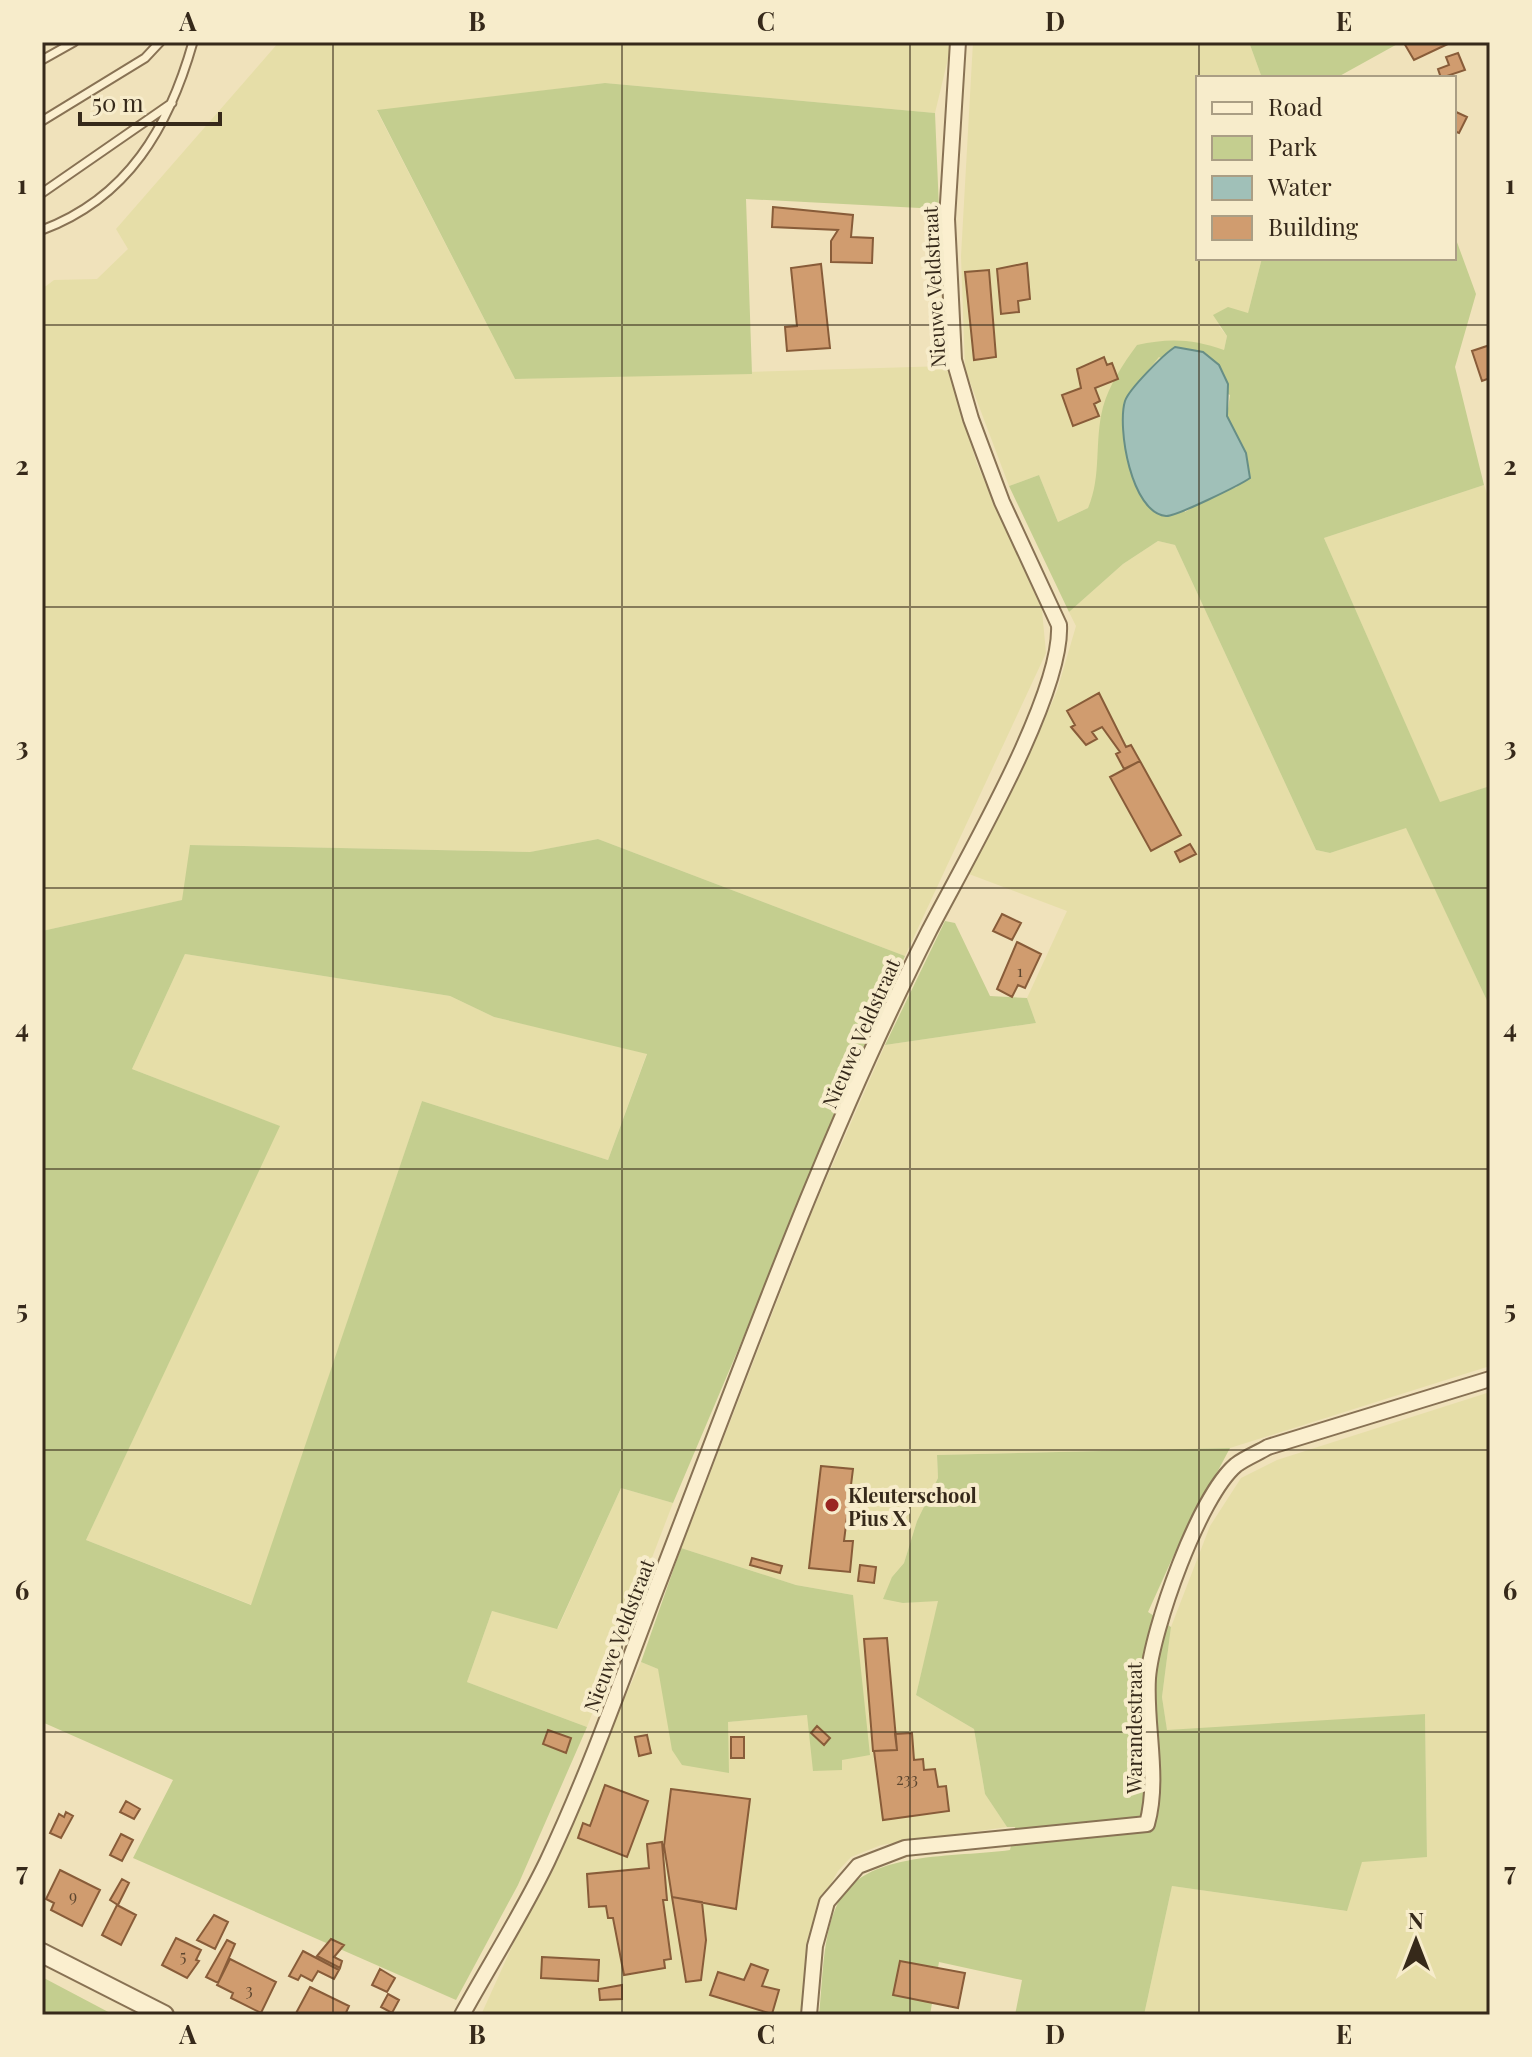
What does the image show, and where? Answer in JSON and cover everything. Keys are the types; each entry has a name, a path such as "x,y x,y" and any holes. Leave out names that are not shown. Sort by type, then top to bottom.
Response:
{"street":[{"name":"Nieuwe Veldstraat","path":"462,2015 546,1864 592,1758 781,1264 901,986 1045,693 1060,646 1059,625 1002,502 971,419 954,360 947,219 958,42"},
{"name":"Warandestraat","path":"809,2015 815,1946 827,1902 858,1866 905,1848 1147,1824 1153,1803 1148,1677 1160,1615 1217,1488 1236,1465 1268,1447 1490,1379"},
{"path":"42,1953 164,2015"}],"lane":[{"path":"42,60 74,42"},
{"path":"42,121 145,58 160,42"},
{"path":"42,230 79,215 114,189 143,156 174,102 193,42"},
{"path":"42,193 174,102"}],"shaded area":[{"path":"279,42 952,42 935,113 605,83 377,111 515,379 947,366 977,464 1042,610 1046,653 905,956 598,839 531,852 191,845 183,900 42,931 42,289 54,280 97,279 128,249 116,229"},
{"path":"973,42 1249,42 1261,76 1196,76 1196,260 1261,260 1248,313 1218,325 1227,336 1224,350 1103,408 1097,487 1088,508 1058,522 1039,475 1009,486 965,369 961,256"},
{"path":"1484,485 1490,502 1490,786 1440,803 1324,538"},
{"path":"1158,541 1175,545 1316,850 1330,853 1406,827 1490,1007 1490,1366 1230,1448 937,1455 938,1478 917,1521 904,1563 892,1577 903,1603 939,1600 916,1695 974,1729 985,1794 1007,1827 881,1845 851,1857 838,1871 820,1903 802,2015 481,2015 641,1662 658,1669 662,1682 727,1722 808,1715 814,1771 842,1760 853,1595 796,1585 681,1548 811,1214 885,1045 1036,1023 1027,998 1067,911 961,871 1034,744 1057,691 1076,626 1069,612 1123,564"},
{"path":"185,954 450,996 494,1017 647,1053 608,1160 422,1101 252,1605 86,1540 279,1126 132,1069"},
{"path":"1490,1392 1490,2015 1144,2015 1172,1886 1346,1911 1362,1861 1427,1856 1425,1714 1167,1731 1162,1697 1171,1627 1210,1526 1241,1478 1277,1460"},
{"path":"621,1488 673,1503 587,1727 467,1682 492,1611 558,1628"}],"green space":[{"path":"1249,42 1401,42 1340,76 1261,76"},
{"path":"605,83 935,113 939,209 746,199 752,374 515,379 377,110"},
{"path":"1456,239 1476,294 1455,367 1484,485 1324,538 1440,802 1490,786 1490,1007 1406,828 1330,853 1316,850 1175,545 1158,541 1123,564 1069,612 1009,486 1039,475 1058,522 1088,508 1095,484 1103,407 1113,383 1137,345 1160,341 1191,342 1224,350 1227,336 1213,315 1228,307 1248,313 1261,260 1456,260","holes":["1159,357 1230,395 1227,416 1246,454 1237,487 1212,495 1185,512 1135,387"]},
{"path":"598,839 905,956 673,1503 621,1488 557,1629 492,1611 467,1682 587,1727 518,1885 456,2000 133,1858 173,1780 42,1722 42,931 182,900 190,845 530,852","holes":["185,954 450,996 494,1017 647,1054 608,1160 422,1101 251,1605 86,1540 280,1126 132,1069"]},
{"path":"945,921 955,923 990,996 1027,998 1036,1023 885,1045"},
{"path":"1230,1448 1177,1548 1148,1612 1171,1627 1162,1697 1167,1730 1425,1714 1427,1857 1362,1862 1347,1911 1172,1886 1144,2015 1015,2015 1022,1980 939,1962 930,2015 819,2015 828,1931 837,1905 849,1887 867,1874 889,1865 939,1856 1010,1850 1015,1827 1007,1827 985,1794 974,1729 916,1695 938,1601 903,1603 883,1599 892,1577 904,1563 917,1521 938,1478 937,1455"},
{"path":"681,1548 796,1585 853,1595 870,1755 842,1760 842,1770 813,1771 807,1715 728,1722 729,1773 682,1765 672,1750 658,1669 641,1662"},
{"path":"42,1977 114,2015 42,2015"}],"water":[{"path":"1175,347 1203,352 1219,365 1228,384 1227,416 1246,453 1250,478 1194,506 1166,516 1154,511 1136,485 1125,448 1123,413 1125,401 1133,388"}],"building":[{"path":"1406,42 1452,42 1414,60 1404,43"},
{"path":"1458,53 1465,70 1440,76 1438,69 1449,65 1446,57"},
{"path":"1456,112 1467,117 1459,133 1456,132"},
{"path":"773,207 853,215 851,237 873,238 872,263 831,262 831,241 838,230 772,227"},
{"path":"1027,263 1030,299 1018,301 1019,312 1001,314 997,269"},
{"path":"821,264 830,348 787,351 785,327 797,326 791,268"},
{"path":"989,270 996,357 974,360 965,272"},
{"path":"1490,345 1490,378 1482,381 1472,351"},
{"path":"1104,357 1107,365 1112,363 1118,379 1095,388 1100,401 1094,404 1099,416 1073,426 1062,395 1081,388 1077,369"},
{"path":"1099,693 1126,747 1131,745 1140,761 1124,769 1116,754 1120,752 1102,727 1092,732 1097,739 1086,745 1071,727 1075,725 1067,711"},
{"path":"1140,761 1181,835 1151,851 1110,777"},
{"path":"1190,844 1196,854 1180,862 1175,852"},
{"path":"1002,914 1021,923 1012,940 993,931"},
{"path":"1017,942 1041,954 1025,988 1018,985 1012,997 997,989"},
{"name":"Kleuterschool Pius X","path":"821,1466 853,1469 844,1541 853,1541 850,1572 809,1568"},
{"path":"752,1558 782,1566 780,1573 750,1565"},
{"path":"860,1565 876,1567 874,1583 858,1581"},
{"path":"887,1638 897,1750 873,1751 864,1639"},
{"path":"817,1726 830,1738 824,1745 811,1733"},
{"path":"548,1730 571,1738 566,1753 543,1744"},
{"path":"912,1733 914,1760 923,1759 924,1770 935,1769 938,1787 946,1786 949,1811 883,1820 874,1751 897,1750 895,1734"},
{"path":"647,1735 651,1753 639,1756 635,1737"},
{"path":"731,1737 744,1737 744,1758 731,1758"},
{"path":"605,1785 648,1801 627,1857 578,1838 583,1823 590,1826"},
{"path":"671,1789 750,1799 736,1909 672,1897 664,1846"},
{"path":"126,1801 140,1809 134,1819 120,1812"},
{"path":"66,1812 73,1816 61,1838 50,1833 59,1814 64,1817"},
{"path":"121,1834 133,1840 122,1861 110,1855"},
{"path":"662,1842 667,1900 663,1900 671,1959 664,1960 665,1968 624,1975 613,1918 608,1918 606,1906 589,1907 587,1874 649,1868 647,1844"},
{"path":"60,1870 100,1890 82,1926 51,1910 54,1903 46,1899"},
{"path":"122,1879 129,1883 118,1905 110,1900"},
{"path":"672,1897 702,1902 706,1940 701,1980 686,1982"},
{"path":"117,1905 136,1915 121,1945 102,1935"},
{"path":"214,1915 228,1922 215,1949 197,1940"},
{"path":"176,1938 201,1950 196,1960 199,1961 187,1978 162,1965"},
{"path":"331,1939 344,1945 334,1957 342,1961 340,1968 317,1956"},
{"path":"227,1940 235,1944 218,1983 206,1977"},
{"path":"303,1951 339,1970 334,1979 318,1971 312,1981 301,1975 298,1980 289,1976"},
{"path":"542,1957 599,1960 598,1981 541,1978"},
{"path":"230,1959 276,1982 261,2013 231,1998 233,1993 217,1985"},
{"path":"900,1961 965,1973 958,2008 893,1995"},
{"path":"751,1964 768,1970 762,1986 779,1990 772,2014 710,1995 718,1972 744,1980"},
{"path":"380,1969 395,1978 387,1992 372,1985"},
{"path":"622,1985 622,1999 600,2000 599,1989"},
{"path":"310,1987 349,2006 345,2015 295,2015"},
{"path":"388,1994 399,2000 392,2013 381,2007"}],"place":[{"name":"Kleuterschool Pius X","path":"832,1505"}]}
